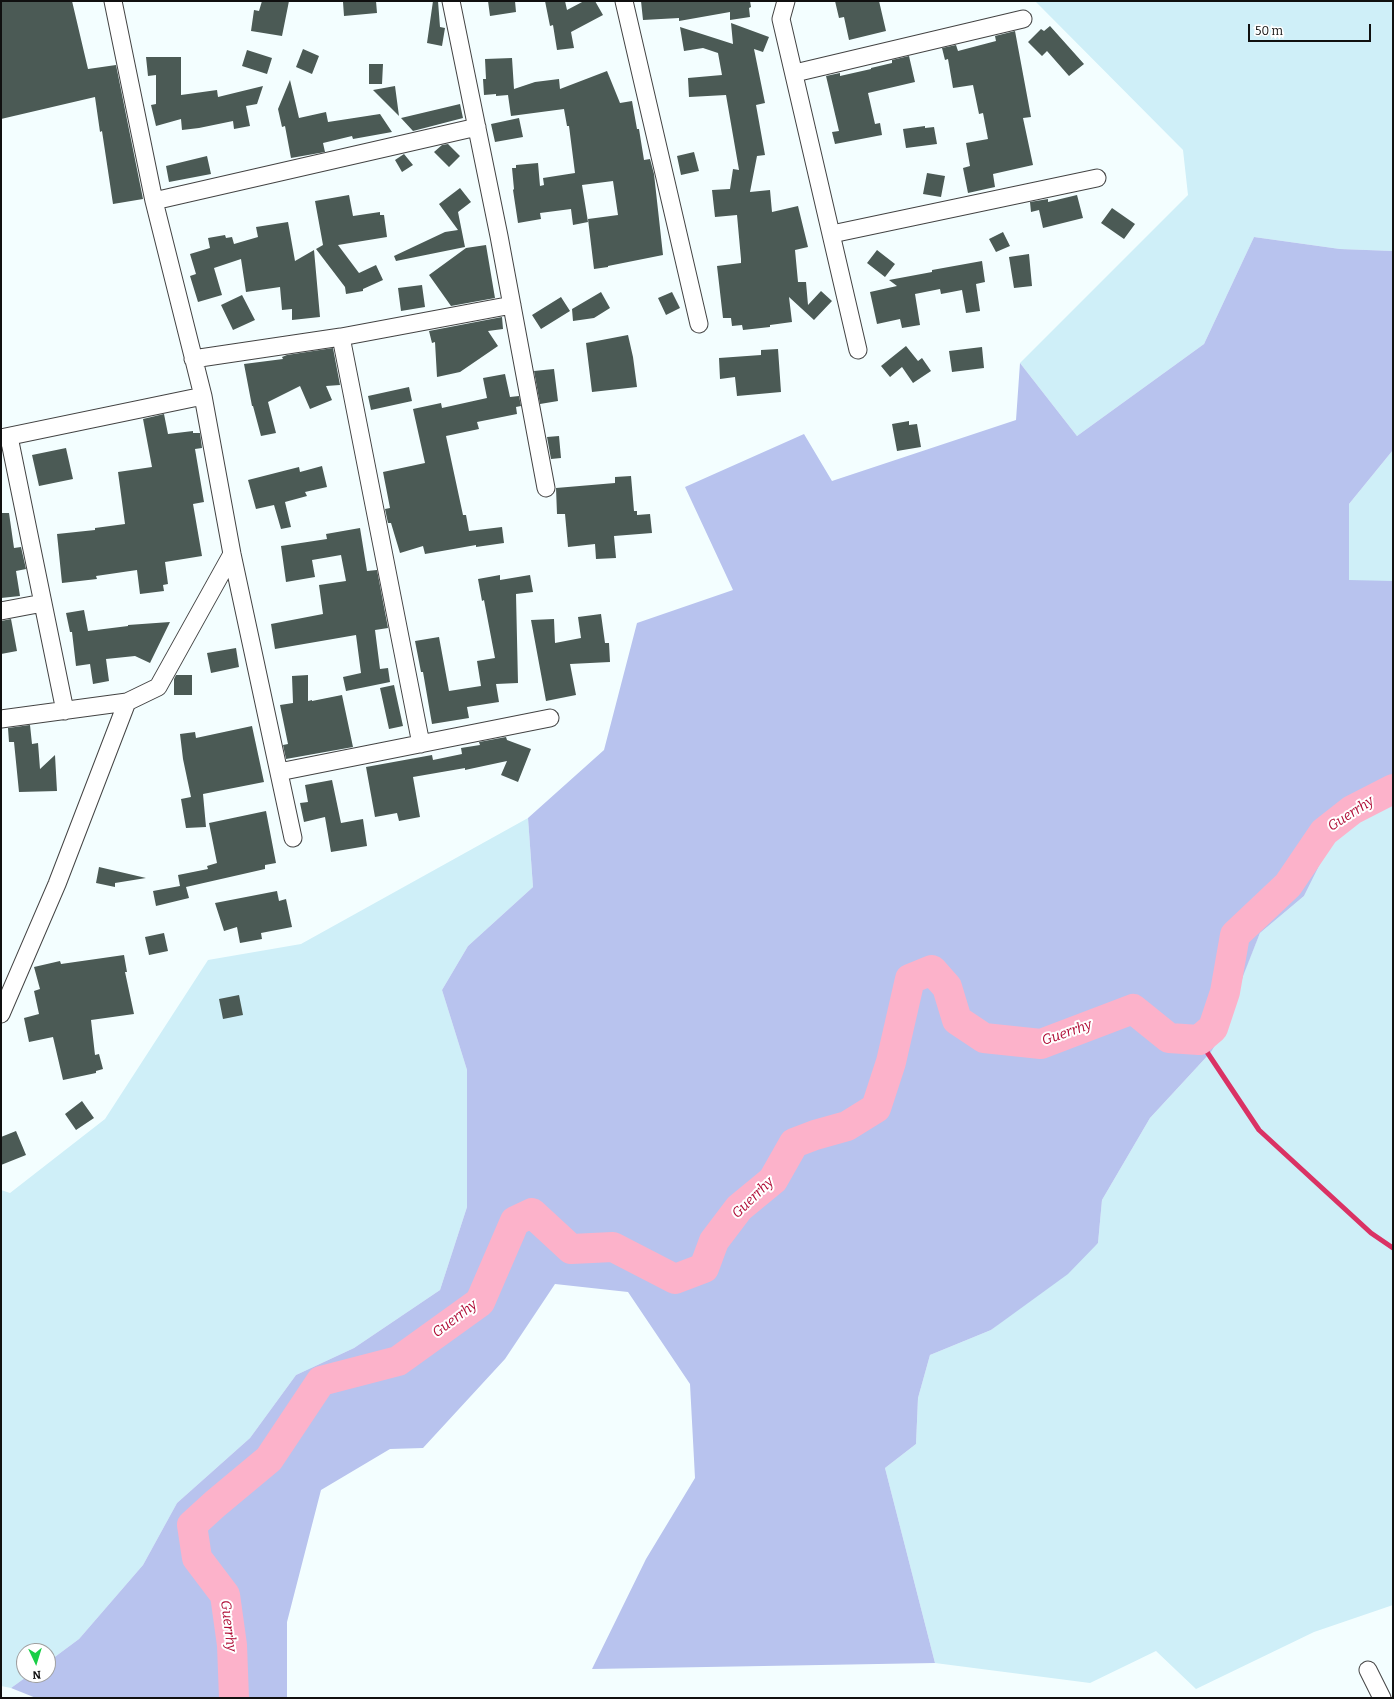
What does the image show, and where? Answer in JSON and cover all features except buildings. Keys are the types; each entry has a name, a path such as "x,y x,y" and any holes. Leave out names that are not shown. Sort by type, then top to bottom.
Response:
{"street":[{"path":"113,1 154,201 203,396 232,554 293,838"},
{"path":"452,1 512,305 546,488"},
{"path":"624,1 699,324"},
{"path":"786,1 782,18 858,350"},
{"path":"795,73 1023,19"},
{"path":"154,201 477,127"},
{"path":"832,234 1097,178"},
{"path":"193,359 342,337 512,305"},
{"path":"342,337 421,744"},
{"path":"65,711 43,603 5,438 203,396"},
{"path":"1,719 127,702 158,688 232,554"},
{"path":"1,611 43,603"},
{"path":"1,1014 56,884 127,702"},
{"path":"279,772 550,718"},
{"path":"1368,1670 1382,1698"}],"shaded area":[{"path":"1035,1 1393,1 1393,251 1340,249 1254,237 1204,344 1077,436 1020,363 1188,195 1183,150"},
{"path":"1254,237 1340,249 1393,251 1393,450 1349,504 1349,580 1393,581 1393,802 1349,822 1331,842 1304,896 1260,933 1243,976 1227,1024 1211,1052 1150,1118 1102,1200 1098,1243 1068,1274 991,1330 930,1355 918,1398 916,1444 885,1468 935,1663 592,1669 646,1559 695,1478 690,1384 628,1292 555,1284 505,1359 423,1448 390,1449 321,1490 287,1622 287,1698 36,1698 11,1688 18,1683 56,1683 56,1656 79,1639 143,1565 177,1503 250,1438 296,1375 354,1348 440,1290 467,1207 467,1070 442,990 468,946 533,887 528,818 604,750 637,623 733,590 685,487 804,434 832,481 1016,420 1020,363 1077,436 1204,344"},
{"path":"1393,450 1393,581 1349,581 1349,504"},
{"path":"1393,802 1393,1605 1314,1632 1196,1689 1156,1651 1090,1683 935,1663 885,1468 916,1444 918,1398 930,1355 991,1330 1098,1243 1102,1200 1150,1118 1211,1052 1260,933 1304,896 1331,842 1349,822"},
{"path":"528,818 533,887 468,946 442,990 467,1070 467,1207 440,1290 354,1348 296,1375 250,1438 177,1503 143,1565 79,1639 56,1656 56,1643 16,1643 16,1683 18,1683 11,1688 1,1686 1,1190 10,1193 105,1119 208,960 301,944"}],"waterway":[{"name":"Guerrhy","path":"234,1698 232,1645 225,1595 197,1558 192,1525 269,1459 321,1381 398,1361 480,1302 515,1221 532,1213 571,1249 613,1247 675,1279 704,1268 714,1241 739,1208 773,1180 794,1143 815,1135 847,1126 876,1108 891,1062 910,979 932,970 947,987 957,1020 984,1038 1041,1044 1133,1009 1169,1038 1199,1040 1213,1028 1225,992 1235,935 1288,885 1324,832 1352,810 1393,789"},
{"path":"1199,1040 1259,1130 1371,1233 1393,1248"}]}
